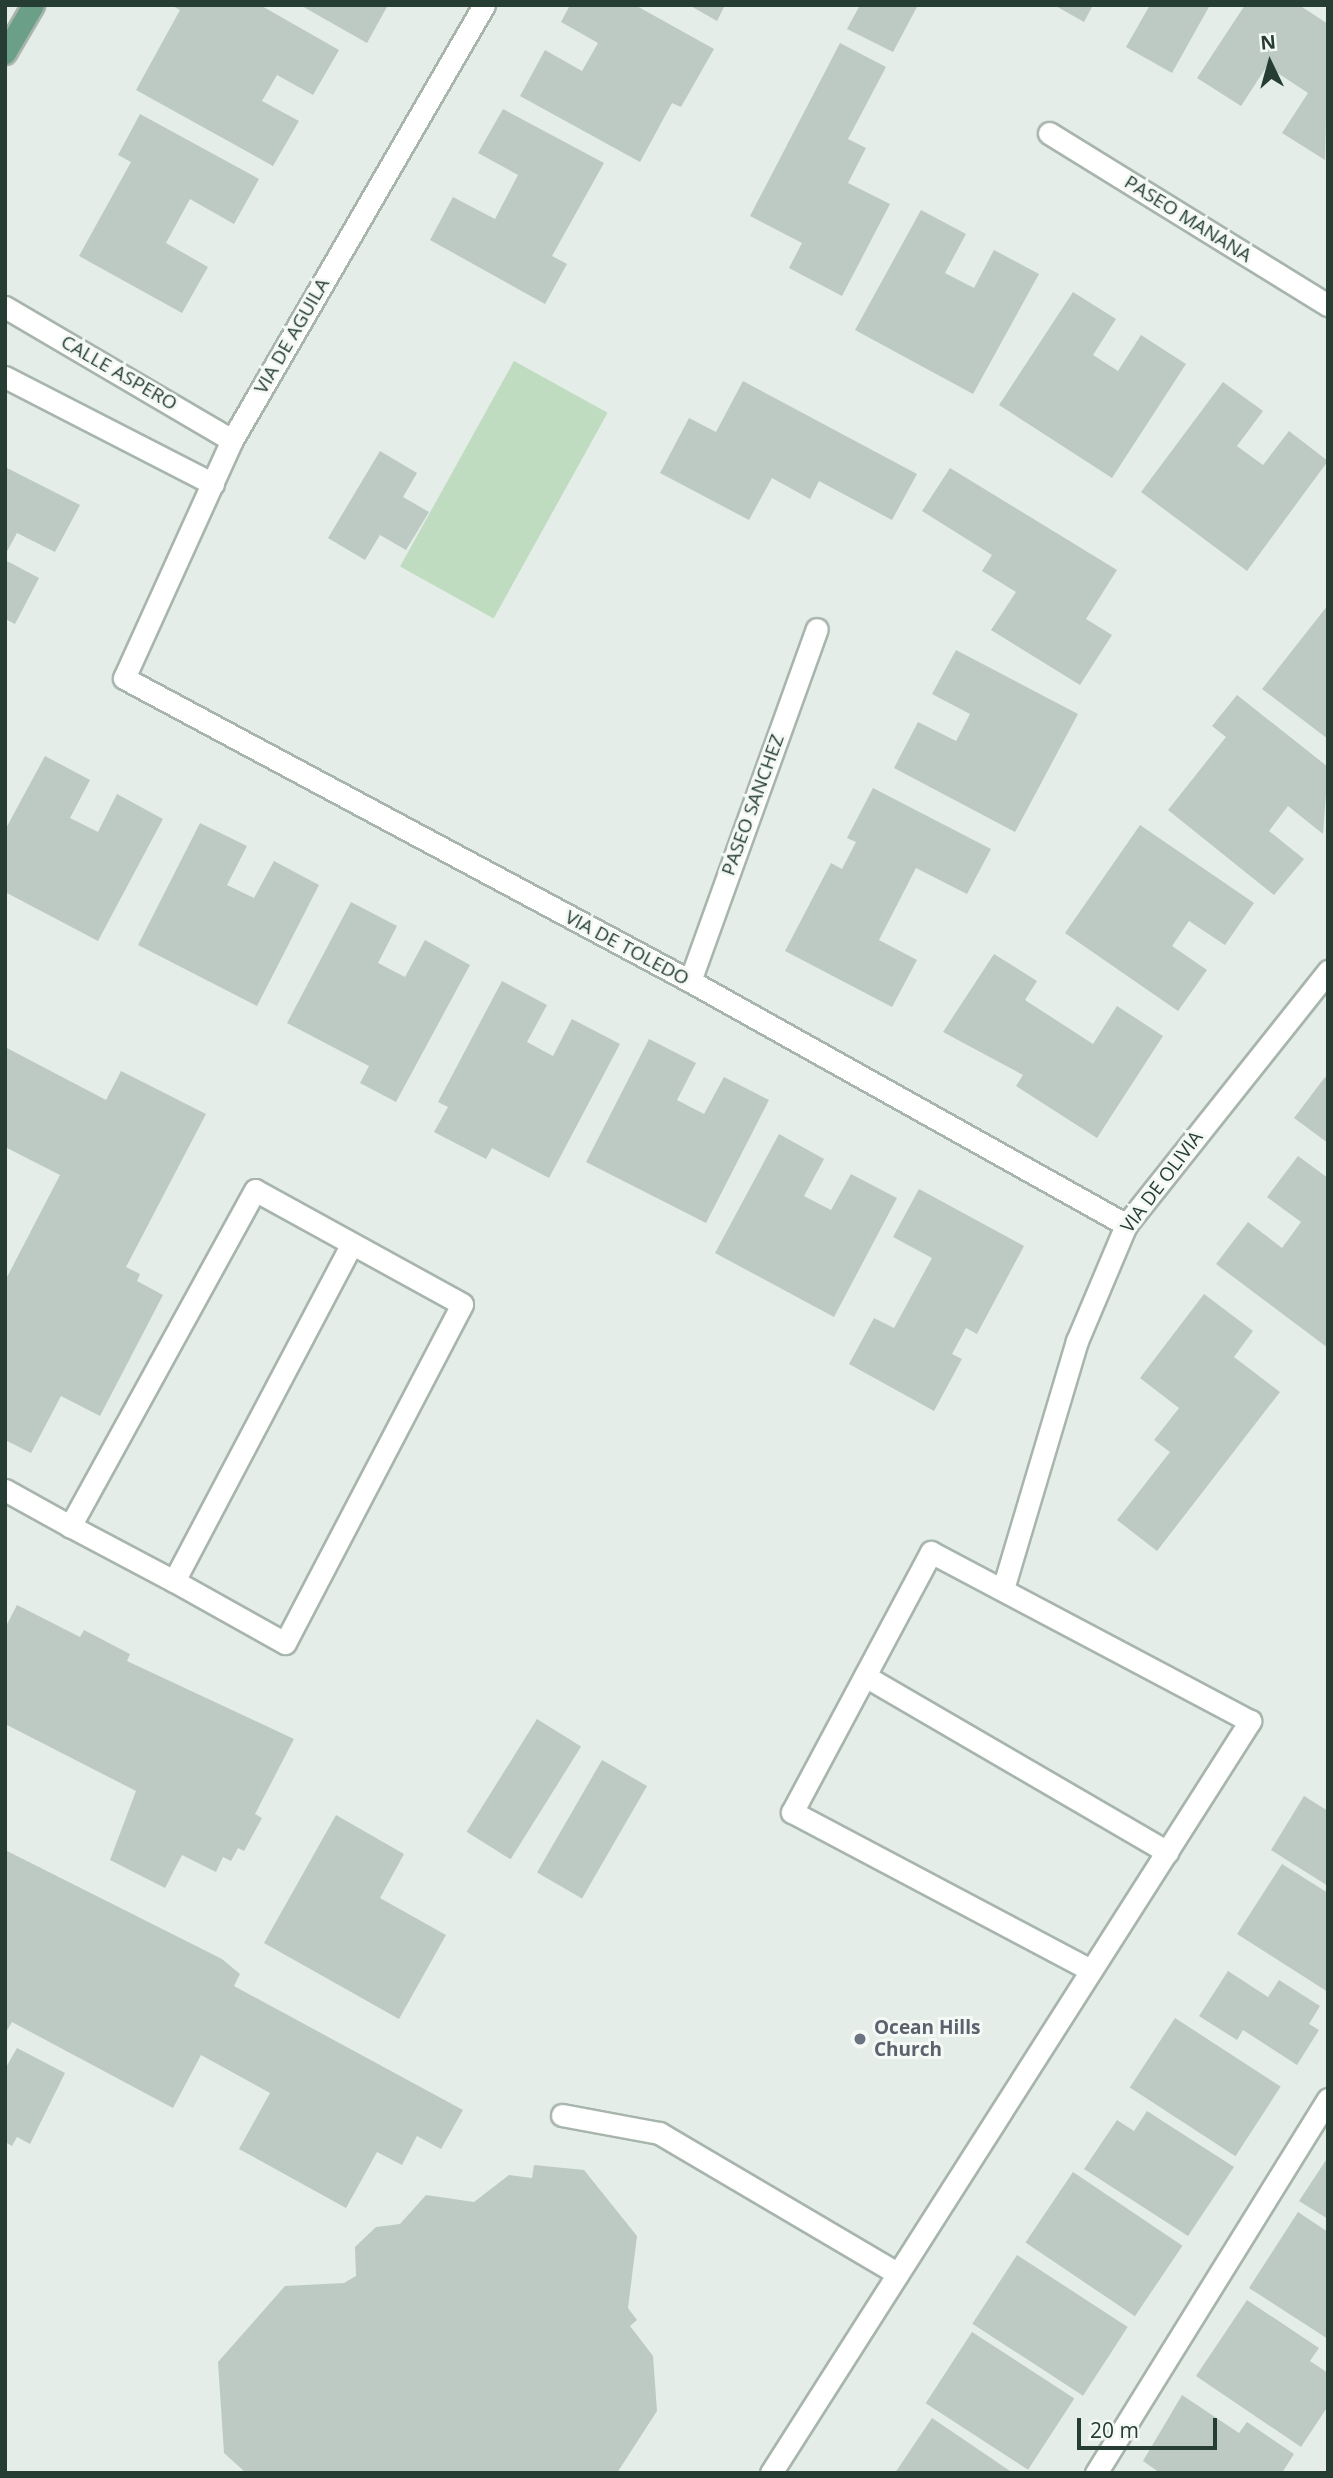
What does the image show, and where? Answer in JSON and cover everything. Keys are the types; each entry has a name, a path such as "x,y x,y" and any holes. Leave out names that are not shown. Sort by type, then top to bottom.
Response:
{"main road":[{"path":"5,53 33,5"}],"street":[{"name":"VIA DE AGUILA","path":"124,678 232,440 484,5"},
{"name":"PASEO MANANA","path":"1049,133 1328,304"},
{"name":"CALLE ASPERO","path":"5,307 232,440"},
{"path":"5,377 213,484"},
{"name":"PASEO SANCHEZ","path":"690,981 817,629"},
{"name":"VIA DE TOLEDO","path":"124,678 690,981 1126,1225"},
{"name":"VIA DE OLIVIA","path":"1003,1589 1077,1340 1126,1225 1328,971"},
{"path":"5,1490 70,1526 174,1581 285,1643 463,1304 255,1191 70,1526"},
{"path":"174,1581 351,1245"},
{"path":"771,2473 1250,1721 932,1552 792,1812 1091,1970"},
{"path":"865,1676 1167,1852"},
{"path":"1096,2473 1328,2099"},
{"path":"562,2115 659,2133 898,2274"}],"green space":[{"path":"514,361 608,413 494,618 400,567"}],"building":[{"path":"171,5 260,5 339,50 313,95 277,75 262,101 299,121 273,166 136,90 180,10"},
{"path":"300,5 388,5 367,43"},
{"path":"570,5 635,5 714,49 681,107 672,103 640,162 520,96 545,50 582,71 598,43 561,22"},
{"path":"689,5 725,5 717,21"},
{"path":"860,5 918,5 893,52 847,29"},
{"path":"1054,5 1093,5 1084,22"},
{"path":"1150,5 1210,5 1172,73 1126,47"},
{"path":"1245,5 1299,5 1328,24 1325,160 1282,133 1308,93 1267,66 1241,106 1197,78"},
{"path":"840,43 886,67 848,139 866,148 848,183 890,204 842,296 789,268 802,243 750,216"},
{"path":"503,109 604,163 552,256 567,264 545,304 430,240 453,197 495,219 518,175 478,153"},
{"path":"140,114 259,179 234,224 190,199 166,243 208,267 182,313 79,256 131,162 118,155"},
{"path":"921,210 966,234 945,273 974,288 994,250 1039,274 973,394 855,330"},
{"path":"1073,292 1116,319 1093,355 1118,371 1141,335 1186,364 1112,478 999,405"},
{"path":"743,381 917,474 892,520 819,481 810,499 772,478 749,520 660,473 689,418 716,432"},
{"path":"1223,382 1263,411 1237,446 1263,465 1289,431 1328,461 1247,571 1141,492"},
{"path":"380,451 417,473 403,497 429,512 406,550 380,535 365,560 328,538"},
{"path":"5,467 80,505 55,552 17,533 5,555"},
{"path":"950,468 1117,570 1086,619 1112,635 1080,685 991,630 1016,592 982,571 992,555 922,511"},
{"path":"5,560 39,578 15,624 5,619"},
{"path":"1328,605 1328,739 1262,689"},
{"path":"956,650 1078,714 1015,832 894,768 918,722 956,741 970,714 932,694"},
{"path":"1237,695 1328,767 1323,834 1288,806 1269,831 1304,859 1274,895 1168,810 1226,737 1212,726"},
{"path":"45,756 90,780 70,818 98,832 117,794 163,819 98,941 5,892 5,830"},
{"path":"873,788 991,849 967,894 916,868 879,940 917,960 892,1007 785,951 831,863 842,869 856,842 847,838"},
{"path":"200,823 247,846 227,885 254,898 274,861 319,885 257,1006 138,945"},
{"path":"1140,825 1254,903 1225,945 1189,921 1172,946 1207,970 1178,1011 1065,933"},
{"path":"351,902 397,926 378,963 405,977 425,940 470,965 396,1102 360,1083 369,1066 287,1023"},
{"path":"994,954 1037,981 1025,1000 1093,1044 1117,1006 1163,1036 1097,1138 1016,1086 1023,1075 943,1032"},
{"path":"502,981 547,1005 527,1042 553,1056 572,1019 620,1044 549,1178 492,1148 486,1159 434,1132 448,1107 438,1102"},
{"path":"649,1039 696,1063 677,1100 704,1114 724,1077 769,1100 706,1223 586,1162"},
{"path":"5,1047 106,1100 121,1071 206,1114 126,1267 140,1274 137,1281 163,1295 100,1416 61,1396 31,1453 5,1440 5,1281 60,1175 5,1147"},
{"path":"1325,1077 1328,1080 1328,1143 1294,1118"},
{"path":"779,1134 824,1159 804,1196 831,1210 851,1174 897,1198 834,1317 715,1253"},
{"path":"1298,1156 1328,1178 1328,1348 1216,1264 1248,1222 1282,1248 1301,1222 1267,1197"},
{"path":"919,1189 1024,1246 977,1334 966,1328 952,1354 962,1359 934,1411 849,1364 874,1318 894,1328 932,1258 893,1237"},
{"path":"1204,1294 1253,1331 1234,1357 1280,1392 1157,1551 1117,1520 1170,1452 1154,1440 1179,1408 1140,1378"},
{"path":"17,1605 80,1637 84,1630 130,1654 127,1661 294,1739 255,1814 262,1818 244,1851 238,1848 231,1861 223,1857 216,1872 182,1855 165,1888 110,1860 136,1791 5,1724 5,1628"},
{"path":"537,1719 581,1747 511,1859 467,1832"},
{"path":"602,1760 647,1786 582,1899 537,1873"},
{"path":"1304,1796 1328,1811 1328,1886 1271,1850"},
{"path":"336,1815 404,1854 380,1898 446,1935 399,2019 264,1943"},
{"path":"5,1850 222,1959 240,1974 234,1986 463,2110 441,2149 417,2136 402,2165 377,2152 346,2208 239,2149 270,2093 201,2055 173,2108 12,2022 5,2034"},
{"path":"1282,1864 1328,1893 1328,1992 1237,1934"},
{"path":"1228,1971 1268,1997 1279,1980 1320,2006 1309,2024 1319,2030 1297,2065 1243,2030 1237,2040 1199,2016"},
{"path":"1175,2018 1281,2087 1235,2156 1130,2088"},
{"path":"17,2048 65,2073 30,2144 17,2137 12,2146 5,2142 5,2069"},
{"path":"1147,2111 1234,2167 1188,2236 1084,2169 1117,2120 1134,2131"},
{"path":"1328,2157 1328,2219 1299,2201"},
{"path":"534,2165 584,2170 637,2236 628,2308 637,2320 630,2326 653,2356 657,2411 617,2473 246,2473 224,2453 218,2362 285,2286 344,2283 356,2276 355,2247 376,2227 400,2224 426,2195 474,2202 509,2175 532,2178"},
{"path":"1073,2172 1182,2246 1135,2316 1025,2242"},
{"path":"1298,2212 1328,2232 1328,2339 1249,2288"},
{"path":"1017,2255 1128,2327 1083,2396 972,2324"},
{"path":"1247,2300 1319,2348 1310,2361 1328,2373 1328,2406 1301,2447 1196,2376"},
{"path":"972,2332 1074,2398 1028,2470 926,2403"},
{"path":"1182,2395 1239,2433 1247,2422 1294,2454 1282,2473 1160,2473 1143,2461"},
{"path":"932,2418 1013,2473 895,2473"}],"place":[{"name":"Ocean Hills Church","path":"860,2039"}]}
